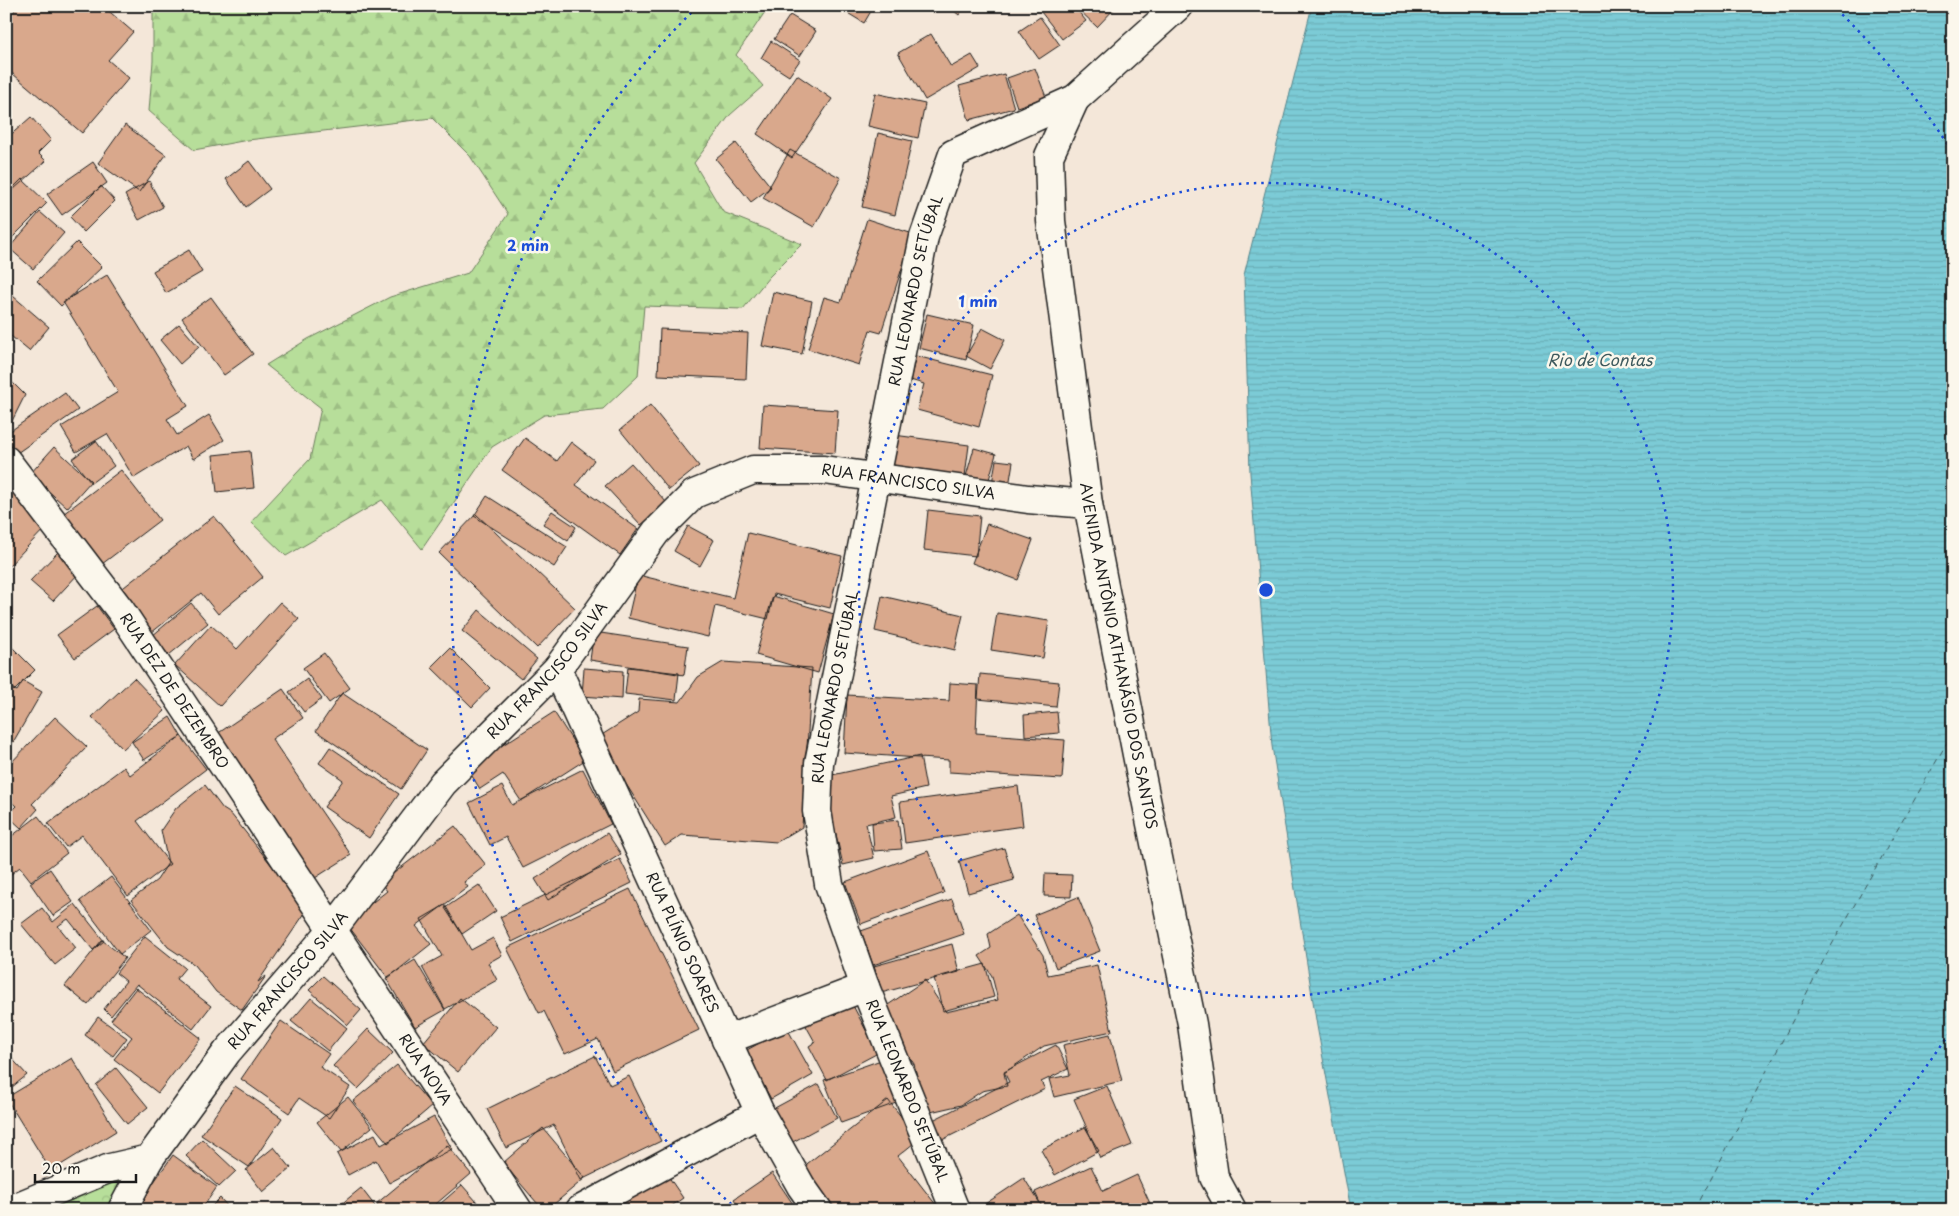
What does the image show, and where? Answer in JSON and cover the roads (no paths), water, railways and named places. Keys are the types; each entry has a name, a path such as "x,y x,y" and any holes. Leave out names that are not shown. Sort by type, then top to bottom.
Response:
{"street":[{"path":"1075,99 1178,6"},
{"name":"RUA LEONARDO SETÚBAL","path":"955,1210 865,987 829,884 817,811 819,763 924,236 953,154 1075,99"},
{"name":"AVENIDA ANTÔNIO ATHANÁSIO DOS SANTOS","path":"1075,99 1049,156 1051,221 1088,504 1192,1024 1214,1176 1232,1210"},
{"name":"RUA DEZ DE DEZEMBRO","path":"6,460 121,611 333,929"},
{"name":"RUA FRANCISCO SILVA","path":"122,1210 149,1159 227,1052 333,929 442,783 557,669 656,532 694,494 753,470 824,470 1028,499 1088,504"},
{"name":"RUA PLÍNIO SOARES","path":"557,669 760,1113 801,1186 818,1210"},
{"name":"RUA NOVA","path":"333,929 518,1210"},
{"path":"726,1040 865,987"},
{"path":"580,1210 760,1113"},
{"path":"10,1204 110,1168 149,1159"}],"water":[{"name":"Rio de Contas","path":"1312,6 1953,6 1953,1210 1351,1210 1317,1026 1272,746 1250,473 1244,275"}]}
